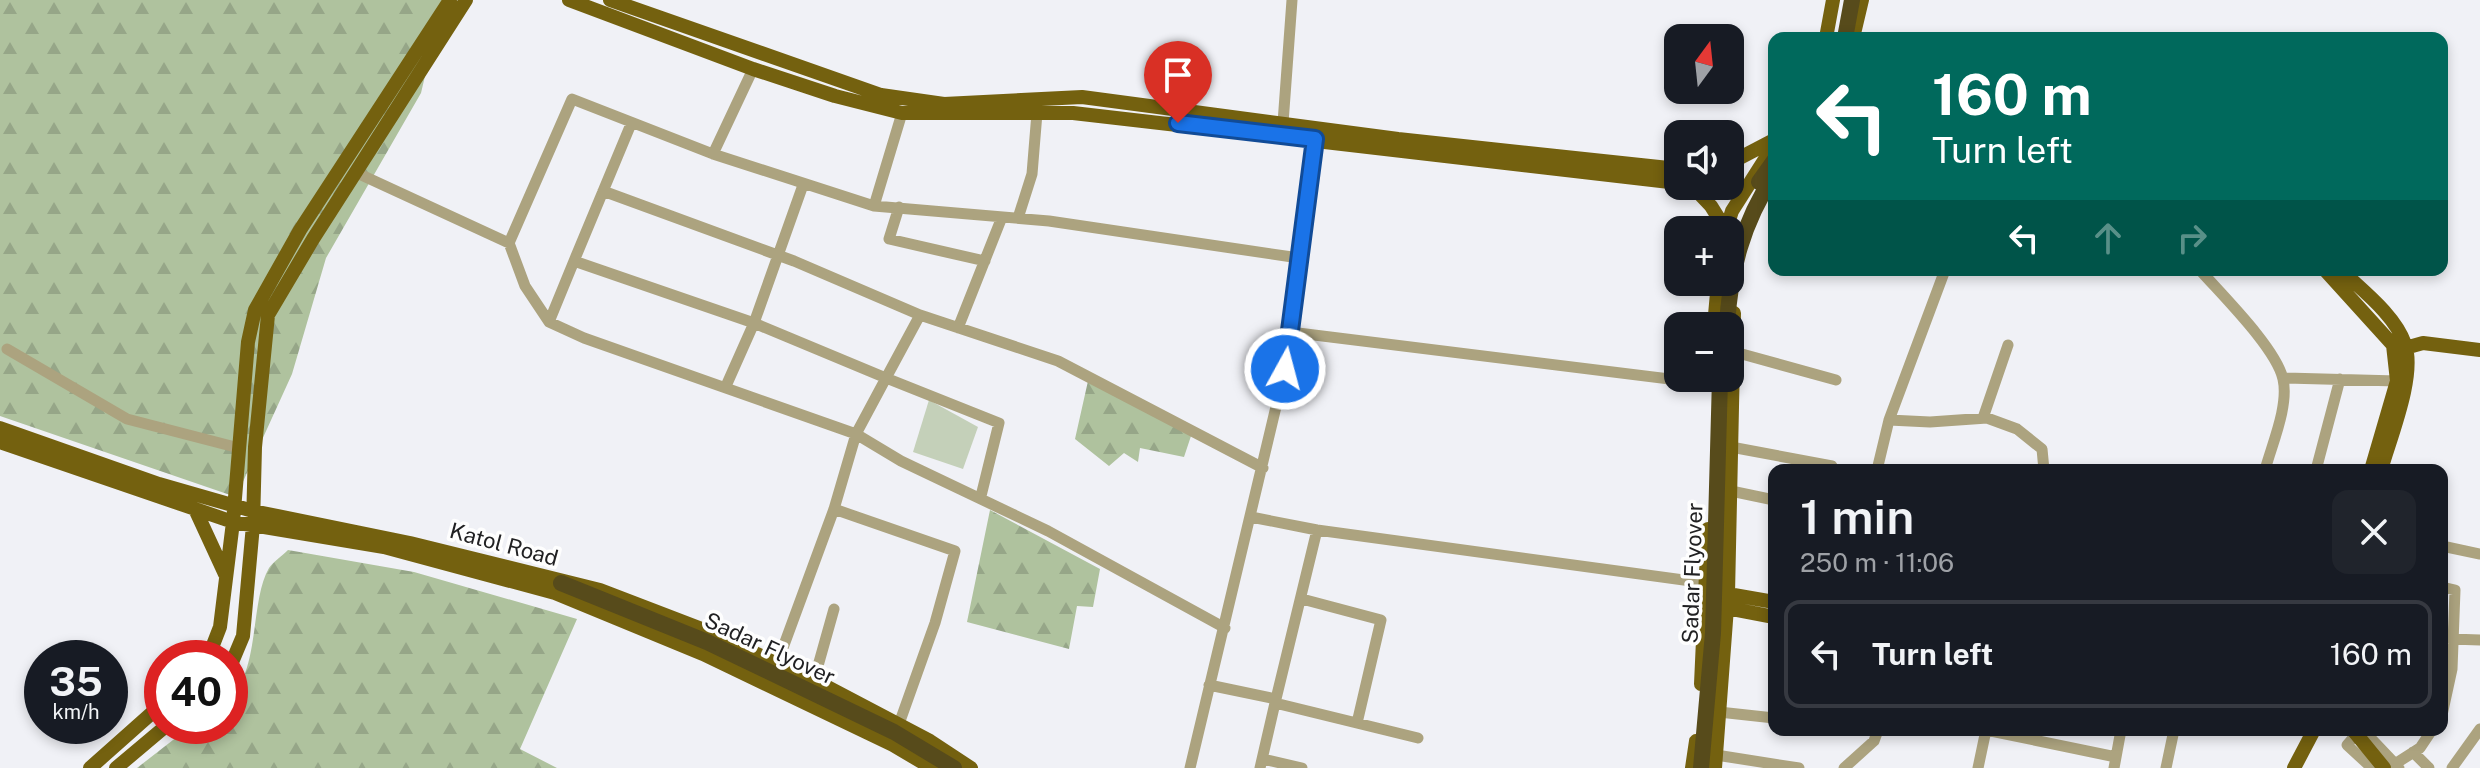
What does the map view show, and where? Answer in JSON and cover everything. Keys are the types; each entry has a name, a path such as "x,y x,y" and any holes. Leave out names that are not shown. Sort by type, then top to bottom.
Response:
{"highway":[{"path":"1835,32 1841,0"},
{"path":"1846,32 1852,0"},
{"path":"1742,216 1746,204 1768,171"},
{"path":"1726,312 1738,245 1756,202 1768,184"},
{"name":"Sadar Flyover","path":"1713,764 1719,639 1720,392"},
{"name":"Sadar Flyover","path":"1701,768 1712,646 1720,392"},
{"name":"Sadar Flyover","path":"558,588 707,642 894,732 954,768"},
{"name":"Sadar Flyover","path":"597,601 706,648 892,737 944,768"}],"main road":[{"path":"215,640 220,627 233,522 248,342 255,310 300,230 450,0"},
{"path":"241,640 268,315 466,0"},
{"path":"569,0 753,69 902,113 1037,113 1151,120 1664,168"},
{"path":"610,0 881,95 944,104 1082,97 1283,123 1315,133 1664,181"},
{"path":"1827,32 1833,0"},
{"path":"1854,32 1862,0"},
{"path":"1744,157 1768,146"},
{"path":"1733,216 1768,152"},
{"path":"1744,169 1768,164"},
{"path":"1744,182 1768,176"},
{"path":"1734,312 1753,220 1768,195"},
{"path":"1705,200 1717,216"},
{"path":"2331,276 2400,349"},
{"path":"2347,276 2388,317 2408,372 2383,464"},
{"path":"2400,349 2423,343 2480,350"},
{"path":"2373,464 2397,381 2400,349"},
{"path":"1692,768 1719,392"},
{"path":"1713,764 1727,596 1731,491 1731,447 1722,392"},
{"name":"Katol Road","path":"0,428 159,484 234,505 253,518 558,588 600,590 645,606 814,680 899,724 971,768"},
{"name":"Katol Road","path":"0,442 233,522 253,518"},
{"path":"195,509 226,578"},
{"name":"Katol Road","path":"558,588 893,745 932,768"},
{"path":"1727,596 1768,601"},
{"path":"1727,596 1768,614"},
{"path":"90,768 144,720"},
{"path":"2294,768 2308,736"},
{"path":"2360,736 2393,767"},
{"path":"116,768 145,744"}],"street":[{"path":"1283,123 1292,0"},
{"path":"713,154 753,69"},
{"path":"1225,628 981,496 901,461 856,434 584,338 549,322 525,286 509,243 572,99 713,154 874,206 1018,218 1299,258"},
{"path":"874,206 902,113"},
{"path":"1018,218 1032,174 1037,113"},
{"path":"549,322 631,124"},
{"path":"1190,768 1263,468 1290,332 1315,133"},
{"path":"357,173 509,243"},
{"path":"726,386 754,323 803,185"},
{"path":"603,191 776,257 794,261 920,315 1058,361 1263,468"},
{"path":"899,207 889,239 985,261"},
{"path":"958,328 1002,217"},
{"path":"574,261 754,323 999,423 981,496"},
{"path":"1878,464 1889,420 1943,276"},
{"path":"2205,276 2257,335 2283,378 2282,404 2267,464"},
{"path":"777,664 834,509 856,434 920,315"},
{"path":"1290,332 1664,375"},
{"path":"1983,418 2008,345"},
{"path":"7,349 127,419 239,448"},
{"path":"1744,355 1836,380"},
{"path":"2283,378 2397,381"},
{"path":"2318,464 2340,379"},
{"path":"1889,420 1930,422 1983,418 2017,429 2042,449 2043,464"},
{"path":"1731,447 1821,464"},
{"path":"1731,491 1768,499"},
{"path":"834,509 955,551 935,623 899,724"},
{"path":"1251,517 1317,530 1706,583 1727,596"},
{"path":"1302,768 1262,763 1317,530"},
{"path":"2448,547 2480,554"},
{"path":"2448,588 2455,590 2452,669 2448,687"},
{"path":"1302,599 1381,620 1357,723"},
{"path":"814,680 834,609"},
{"path":"2451,639 2480,640"},
{"path":"1209,685 1418,738"},
{"path":"1719,712 1768,717"},
{"path":"2452,768 2480,729"},
{"path":"1844,768 1876,736"},
{"path":"1978,768 1985,736"},
{"path":"2009,736 2115,763 2120,736"},
{"path":"2166,768 2173,736"},
{"path":"2353,736 2347,745 2372,768"},
{"path":"2393,767 2413,752 2427,736"},
{"path":"2413,752 2429,768"},
{"path":"1713,764 1799,768"}],"green space":[{"path":"0,0 443,0 421,93 326,258 292,374 236,497 0,416"},
{"path":"1088,381 1192,433 1184,457 1140,448 1138,462 1124,453 1109,466 1075,439"},
{"path":"929,400 978,427 963,469 913,452"},
{"path":"990,510 1100,569 1093,607 1077,606 1069,649 967,622"},
{"path":"288,550 414,572 577,619 520,749 557,768 137,768 168,744 248,744 248,663 259,598 271,566"}],"route":[{"path":"1178,123 1315,139 1285,369"}]}
